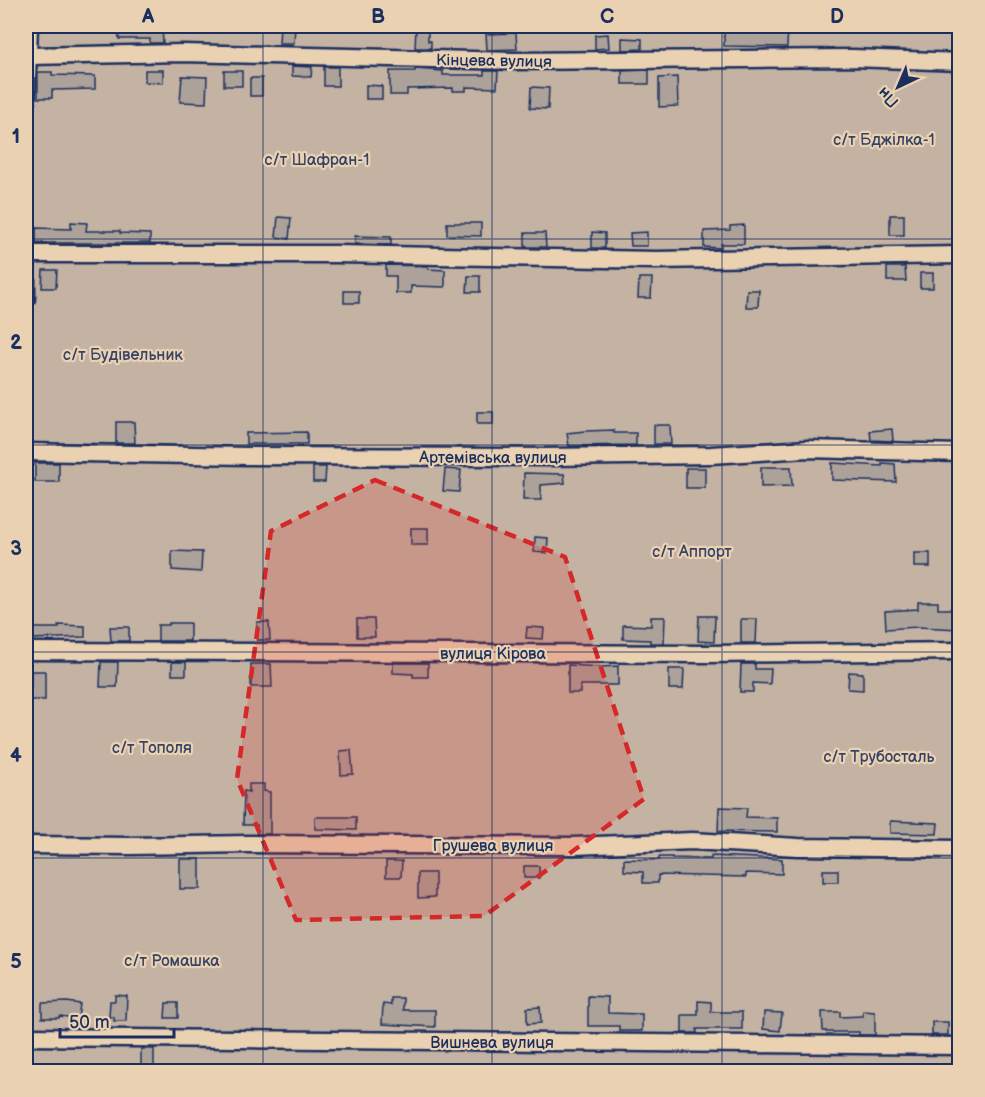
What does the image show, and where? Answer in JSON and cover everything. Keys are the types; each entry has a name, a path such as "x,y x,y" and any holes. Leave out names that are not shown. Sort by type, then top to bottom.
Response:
{"street":[{"path":"26,104 29,26"},
{"name":"Кінцева вулиця","path":"28,56 183,52 514,61 854,58 960,62"},
{"path":"26,228 26,299"},
{"path":"26,254 336,254 656,260 960,255"},
{"name":"Артемівська вулиця","path":"26,452 546,457 711,455 807,449 960,453"},
{"name":"вулиця Кірова","path":"26,651 697,654 960,651"},
{"name":"Грушева вулиця","path":"26,845 574,846 692,841 798,846 960,849"},
{"name":"Вишнева вулиця","path":"26,1037 960,1046"}],"highlighted area":[{"path":"375,480 565,557 644,799 484,916 296,920 237,779 271,531"}],"green space":[{"path":"26,26 959,26 959,1071 26,1071"}],"building":[{"path":"162,26 163,43 150,43 150,39 119,39 118,28"},
{"path":"280,26 295,26 294,43 279,43"},
{"path":"416,26 428,26 428,41 431,41 431,48 415,48"},
{"path":"788,26 787,47 724,46 724,27"},
{"path":"516,33 517,49 487,50 486,34"},
{"path":"608,34 609,48 595,49 595,35"},
{"path":"622,38 642,39 642,49 622,50"},
{"path":"292,66 312,67 311,77 292,76"},
{"path":"324,67 338,67 338,86 324,86"},
{"path":"415,69 443,71 443,75 484,75 484,71 498,71 497,88 466,87 466,91 453,91 453,88 407,89 407,95 390,95 390,71 415,71"},
{"path":"145,70 163,70 163,83 145,82"},
{"path":"649,70 649,84 622,84 622,71"},
{"path":"224,71 242,71 242,86 224,86"},
{"path":"38,72 52,72 52,75 95,76 95,89 52,90 52,98 38,98"},
{"path":"182,76 207,77 206,103 180,102"},
{"path":"677,77 678,106 659,107 659,78"},
{"path":"250,78 262,78 262,96 250,96"},
{"path":"366,85 382,86 382,99 366,99"},
{"path":"531,87 549,88 548,109 530,108"},
{"path":"890,215 904,215 904,235 890,235"},
{"path":"278,217 291,218 289,239 276,237"},
{"path":"71,222 87,223 86,231 150,234 150,243 36,243 36,228 71,229"},
{"path":"447,223 481,223 481,236 447,235"},
{"path":"744,225 744,244 721,244 721,248 704,247 704,231 730,230 730,226"},
{"path":"592,232 605,233 605,248 592,248"},
{"path":"647,232 647,246 631,246 630,233"},
{"path":"525,233 545,233 546,247 525,246"},
{"path":"355,236 391,237 391,245 355,244"},
{"path":"386,265 428,266 428,269 445,270 445,287 411,286 411,293 396,293 396,276 386,276"},
{"path":"887,267 905,267 906,281 887,281"},
{"path":"43,270 57,270 56,288 42,288"},
{"path":"920,273 933,273 933,288 920,288"},
{"path":"468,276 480,276 480,292 467,292"},
{"path":"639,278 652,278 651,298 638,298"},
{"path":"747,290 759,290 758,307 746,307"},
{"path":"344,291 359,291 359,303 344,303"},
{"path":"477,412 493,412 493,424 477,424"},
{"path":"116,422 134,422 135,443 116,443"},
{"path":"654,425 670,425 671,444 654,444"},
{"path":"892,429 893,441 871,440 870,431"},
{"path":"614,430 614,433 636,433 636,445 569,446 567,433"},
{"path":"307,432 307,444 246,444 246,433"},
{"path":"35,463 59,463 59,482 35,482"},
{"path":"832,463 882,466 882,463 895,464 896,482 832,480"},
{"path":"313,467 326,467 325,482 313,482"},
{"path":"761,467 791,467 792,486 761,487"},
{"path":"686,468 705,468 705,488 686,488"},
{"path":"445,469 461,470 459,492 443,491"},
{"path":"524,473 564,474 565,483 541,485 541,500 523,500"},
{"path":"411,528 428,528 428,545 411,545"},
{"path":"535,537 548,538 547,553 534,552"},
{"path":"172,551 202,552 201,572 172,570"},
{"path":"914,553 930,553 930,567 914,567"},
{"path":"918,602 938,602 938,609 960,609 960,629 918,627 886,629 885,611 918,609"},
{"path":"699,616 715,616 714,642 698,641"},
{"path":"651,617 665,617 664,643 623,639 623,625 651,626"},
{"path":"357,619 374,619 375,637 357,637"},
{"path":"741,619 757,619 756,643 741,643"},
{"path":"257,622 269,622 270,640 257,640"},
{"path":"169,623 190,623 190,641 158,641 158,625 169,625"},
{"path":"58,625 85,626 85,637 31,639 30,628 59,628"},
{"path":"110,627 129,627 129,641 111,641"},
{"path":"527,627 544,628 543,639 526,638"},
{"path":"101,662 118,662 117,687 100,687"},
{"path":"172,662 186,662 186,675 172,675"},
{"path":"393,663 428,663 428,677 393,673"},
{"path":"251,664 271,664 272,687 251,687"},
{"path":"741,664 755,664 755,669 771,669 770,684 753,683 753,692 740,692"},
{"path":"568,665 618,666 618,685 580,685 580,693 568,693"},
{"path":"669,669 684,669 683,689 669,689"},
{"path":"31,671 45,671 45,700 28,700"},
{"path":"849,672 863,673 863,690 848,689"},
{"path":"351,750 353,774 341,775 340,751"},
{"path":"249,784 264,784 264,791 270,792 270,834 257,834 257,825 243,825 244,791 249,792"},
{"path":"719,807 747,808 746,817 777,818 777,832 718,831"},
{"path":"315,817 356,817 356,830 315,829"},
{"path":"890,821 938,823 937,834 890,833"},
{"path":"711,856 782,859 782,874 746,873 746,877 658,875 658,883 643,883 643,872 624,871 624,859 659,860 659,857 672,857 711,859"},
{"path":"180,859 200,859 200,889 180,889"},
{"path":"386,861 402,861 401,877 386,877"},
{"path":"524,866 539,866 539,878 524,878"},
{"path":"823,870 838,870 838,882 823,882"},
{"path":"418,873 435,873 435,897 418,898"},
{"path":"115,995 127,996 126,1021 114,1021 114,1017 109,1017 110,1001 115,1001"},
{"path":"588,996 608,997 608,1013 642,1014 642,1031 619,1031 619,1026 588,1026"},
{"path":"391,998 403,998 403,1010 435,1010 435,1027 382,1024 383,1004 391,1005"},
{"path":"698,1001 711,1002 711,1012 742,1012 742,1029 697,1029 697,1033 682,1033 682,1015 698,1015"},
{"path":"42,1003 80,1004 78,1018 59,1016 59,1018 42,1018"},
{"path":"166,1003 178,1003 178,1018 165,1018"},
{"path":"540,1007 541,1023 527,1024 527,1008"},
{"path":"863,1011 875,1012 875,1035 823,1031 822,1012 840,1012 840,1017 863,1016"},
{"path":"764,1012 782,1013 780,1031 763,1029"},
{"path":"932,1022 948,1022 948,1035 932,1035"},
{"path":"141,1049 154,1049 154,1071 141,1071"}],"park label":[{"name":"с/т Бджілка-1","path":"884,139"},
{"name":"с/т Шафран-1","path":"317,159"},
{"name":"с/т Будівельник","path":"123,354"},
{"name":"с/т Аппорт","path":"692,551"},
{"name":"с/т Тополя","path":"152,747"},
{"name":"с/т Трубосталь","path":"879,756"},
{"name":"с/т Ромашка","path":"172,960"}]}
